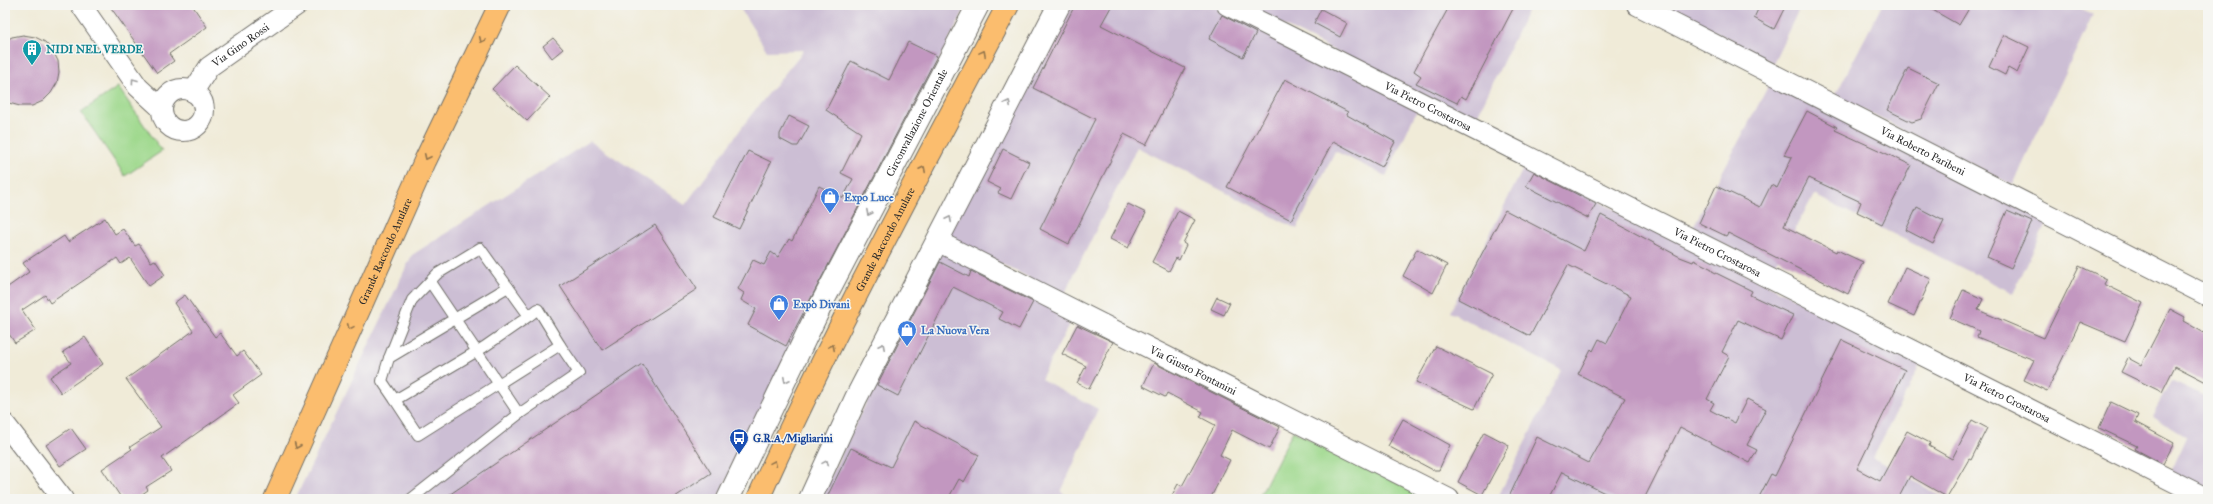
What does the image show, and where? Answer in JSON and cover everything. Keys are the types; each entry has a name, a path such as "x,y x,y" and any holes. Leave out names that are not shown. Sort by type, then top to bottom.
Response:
{"highway":[{"name":"Grande Raccordo Anulare","path":"274,499 425,161 500,5"},
{"name":"Grande Raccordo Anulare","path":"758,499 783,444 857,296 1008,5"}],"street":[{"path":"81,5 138,87 162,109"},
{"name":"Via Gino Rossi","path":"193,92 209,67 297,5"},
{"name":"Circonvallazione Orientale","path":"728,499 823,301 978,5"},
{"path":"810,499 856,398 1059,5"},
{"name":"Via Pietro Crostarosa","path":"1227,5 2208,499"},
{"name":"Via Roberto Paribeni","path":"1647,7 2208,296"},
{"path":"187,90 193,92 202,103 203,116 200,122 189,130 182,131 170,127 165,122 162,109 164,102 173,92 187,90"},
{"name":"Via Giusto Fontanini","path":"937,240 1448,499"},
{"path":"5,424 63,499"}],"lane":[{"path":"529,316 480,248 437,274 412,300 389,358 382,381 418,435 560,344"},
{"path":"430,282 519,414"},
{"path":"389,358 508,287"},
{"path":"395,400 476,351 538,309 579,374 519,414 411,499"}],"shaded area":[{"path":"738,5 967,5 717,499 295,499 412,255 590,141 685,205 751,115 804,50 767,51"},
{"path":"1065,5 1215,5 1418,108 1386,176 1335,151 1297,229 1137,147 1064,295 947,237"},
{"path":"1243,5 1530,5 1475,121"},
{"path":"1672,5 1801,5 1773,63 1671,8"},
{"path":"1882,5 2073,5 2093,14 2013,185 1835,96"},
{"path":"1771,81 2048,220 2013,293 1814,195 1771,271 1693,227"},
{"path":"1525,165 1922,361 1873,458 1946,499 1497,499 1561,370 1450,312"},
{"path":"939,250 1074,315 1041,379 1098,409 1061,492 1073,499 820,499"},
{"path":"2171,381 2205,397 2208,393 2208,491 2171,472 2187,437 2152,416"}],"green space":[{"path":"118,87 162,151 125,176 81,112"},
{"path":"1293,431 1429,499 1258,499"}],"building":[{"path":"109,5 192,5 207,27 169,54 174,61 157,73"},
{"path":"1075,5 1112,5 1101,25 1185,68 1146,145 1124,134 1069,244 1040,229 1095,119 1033,88"},
{"path":"1450,5 1515,5 1466,99 1461,96 1457,103 1416,83 1421,76 1414,71"},
{"path":"1760,5 1786,5 1774,29 1754,18"},
{"path":"1924,5 1971,5 1959,25"},
{"path":"1321,9 1347,23 1340,37 1314,23"},
{"path":"1222,15 1256,33 1243,57 1209,39"},
{"name":"NIDI NEL VERDE","path":"23,35 35,37 45,42 53,51 58,61 59,72 57,83 51,93 43,101 32,106 20,106 5,102 5,41 12,37"},
{"path":"2004,35 2029,47 2017,73 2008,68 2005,75 1989,67"},
{"path":"553,38 563,49 552,58 543,46"},
{"path":"908,42 937,56 786,346 748,325 756,309 741,300 744,293 738,289 753,260 764,265 771,252 778,257 789,239 792,241 819,186 843,198 853,179 841,173 861,133 826,110 851,61 889,80"},
{"path":"515,65 550,97 527,121 492,89"},
{"path":"1908,68 1939,83 1921,119 1912,122 1887,110"},
{"path":"1285,79 1348,112 1347,115 1395,142 1382,167 1333,141 1291,220 1227,187"},
{"path":"1807,111 1837,127 1835,130 1911,165 1882,224 1857,212 1861,202 1809,178 1784,226 1836,252 1837,250 1863,262 1848,294 1728,233 1726,236 1699,223 1716,186 1760,207 1771,185 1777,188 1792,157 1784,155"},
{"path":"789,116 809,126 798,146 793,146 780,139 780,134"},
{"path":"1003,149 1029,162 1011,199 998,193 1001,189 987,182"},
{"path":"748,151 771,162 739,229 714,217"},
{"path":"1534,172 1596,204 1588,218 1526,186"},
{"path":"1128,204 1146,213 1128,248 1110,239"},
{"path":"1917,207 1944,221 1933,244 1906,230"},
{"path":"1505,210 1584,251 1601,215 1680,257 1693,262 1694,260 1712,269 1712,271 1752,291 1750,295 1793,315 1781,340 1738,320 1722,352 1729,356 1707,399 1714,403 1710,410 1735,423 1747,399 1766,409 1747,445 1757,450 1750,463 1680,427 1644,499 1617,499 1562,472 1548,499 1508,499 1537,437 1589,463 1625,398 1578,374 1591,349 1593,351 1599,339 1607,343 1631,296 1568,265 1530,336 1458,299"},
{"path":"1178,211 1195,220 1183,243 1186,245 1179,260 1176,258 1169,271 1152,262"},
{"path":"2007,211 2032,222 2011,268 1987,257"},
{"path":"105,218 115,234 123,229 135,246 139,244 151,262 155,260 165,275 149,286 130,258 121,264 117,258 50,303 45,295 22,310 36,330 15,343 5,328 5,289 29,272 23,263 64,236 68,242"},
{"path":"655,225 697,289 602,350 560,286"},
{"path":"1417,249 1447,265 1433,293 1403,276"},
{"path":"940,262 969,277 971,271 1033,302 1019,329 999,319 1003,312 953,287 898,396 877,385"},
{"path":"2079,266 2107,279 2104,284 2143,303 2125,341 2080,322 2047,391 2024,380 2034,360 1977,337 1979,331 1950,318 1963,290 1983,299 1978,310 2044,338"},
{"path":"1905,267 1931,279 1914,316 1888,304"},
{"path":"185,295 215,337 220,333 237,356 243,351 261,375 233,395 239,403 162,458 171,471 146,487 148,490 135,499 122,499 102,469 132,449 130,447 161,427 126,379 193,331 174,303"},
{"path":"1217,297 1230,303 1224,315 1211,309"},
{"path":"2170,309 2185,317 2183,321 2208,335 2208,383 2175,366 2162,392 2121,372 2128,358 2141,365"},
{"path":"1077,325 1113,342 1089,389 1077,383 1086,366 1062,354"},
{"path":"85,337 103,364 61,393 50,377 71,363 63,352"},
{"path":"1842,340 1905,370 1857,469 1880,481 1907,431 1930,443 1929,446 1952,459 1972,420 1987,428 1971,460 1969,459 1947,497 1910,476 1898,499 1758,499 1771,474 1775,476"},
{"path":"1436,346 1492,374 1474,409 1416,382"},
{"path":"1154,363 1280,427 1269,449 1232,430 1220,455 1230,460 1210,499 1170,499 1178,484 1182,486 1215,425 1200,417 1203,412 1167,393 1165,397 1143,386"},
{"path":"642,364 711,473 672,499 443,499"},
{"path":"2111,402 2138,415 2135,422 2174,443 2163,464 2135,449 2137,446 2099,428"},
{"path":"1403,419 1450,445 1439,470 1433,470 1388,446"},
{"path":"914,421 979,455 964,482 959,479 948,499 826,499 851,448 891,467"},
{"path":"71,428 86,449 60,466 46,445"},
{"path":"1484,432 1509,445 1482,495 1458,482"}],"place":[{"name":"NIDI NEL VERDE","path":"32,66"},
{"name":"Expo Luce","path":"830,214"},
{"name":"Expò Divani","path":"779,321"},
{"name":"La Nuova Vera","path":"907,347"},
{"name":"G.R.A./Migliarini","path":"739,455"}]}
